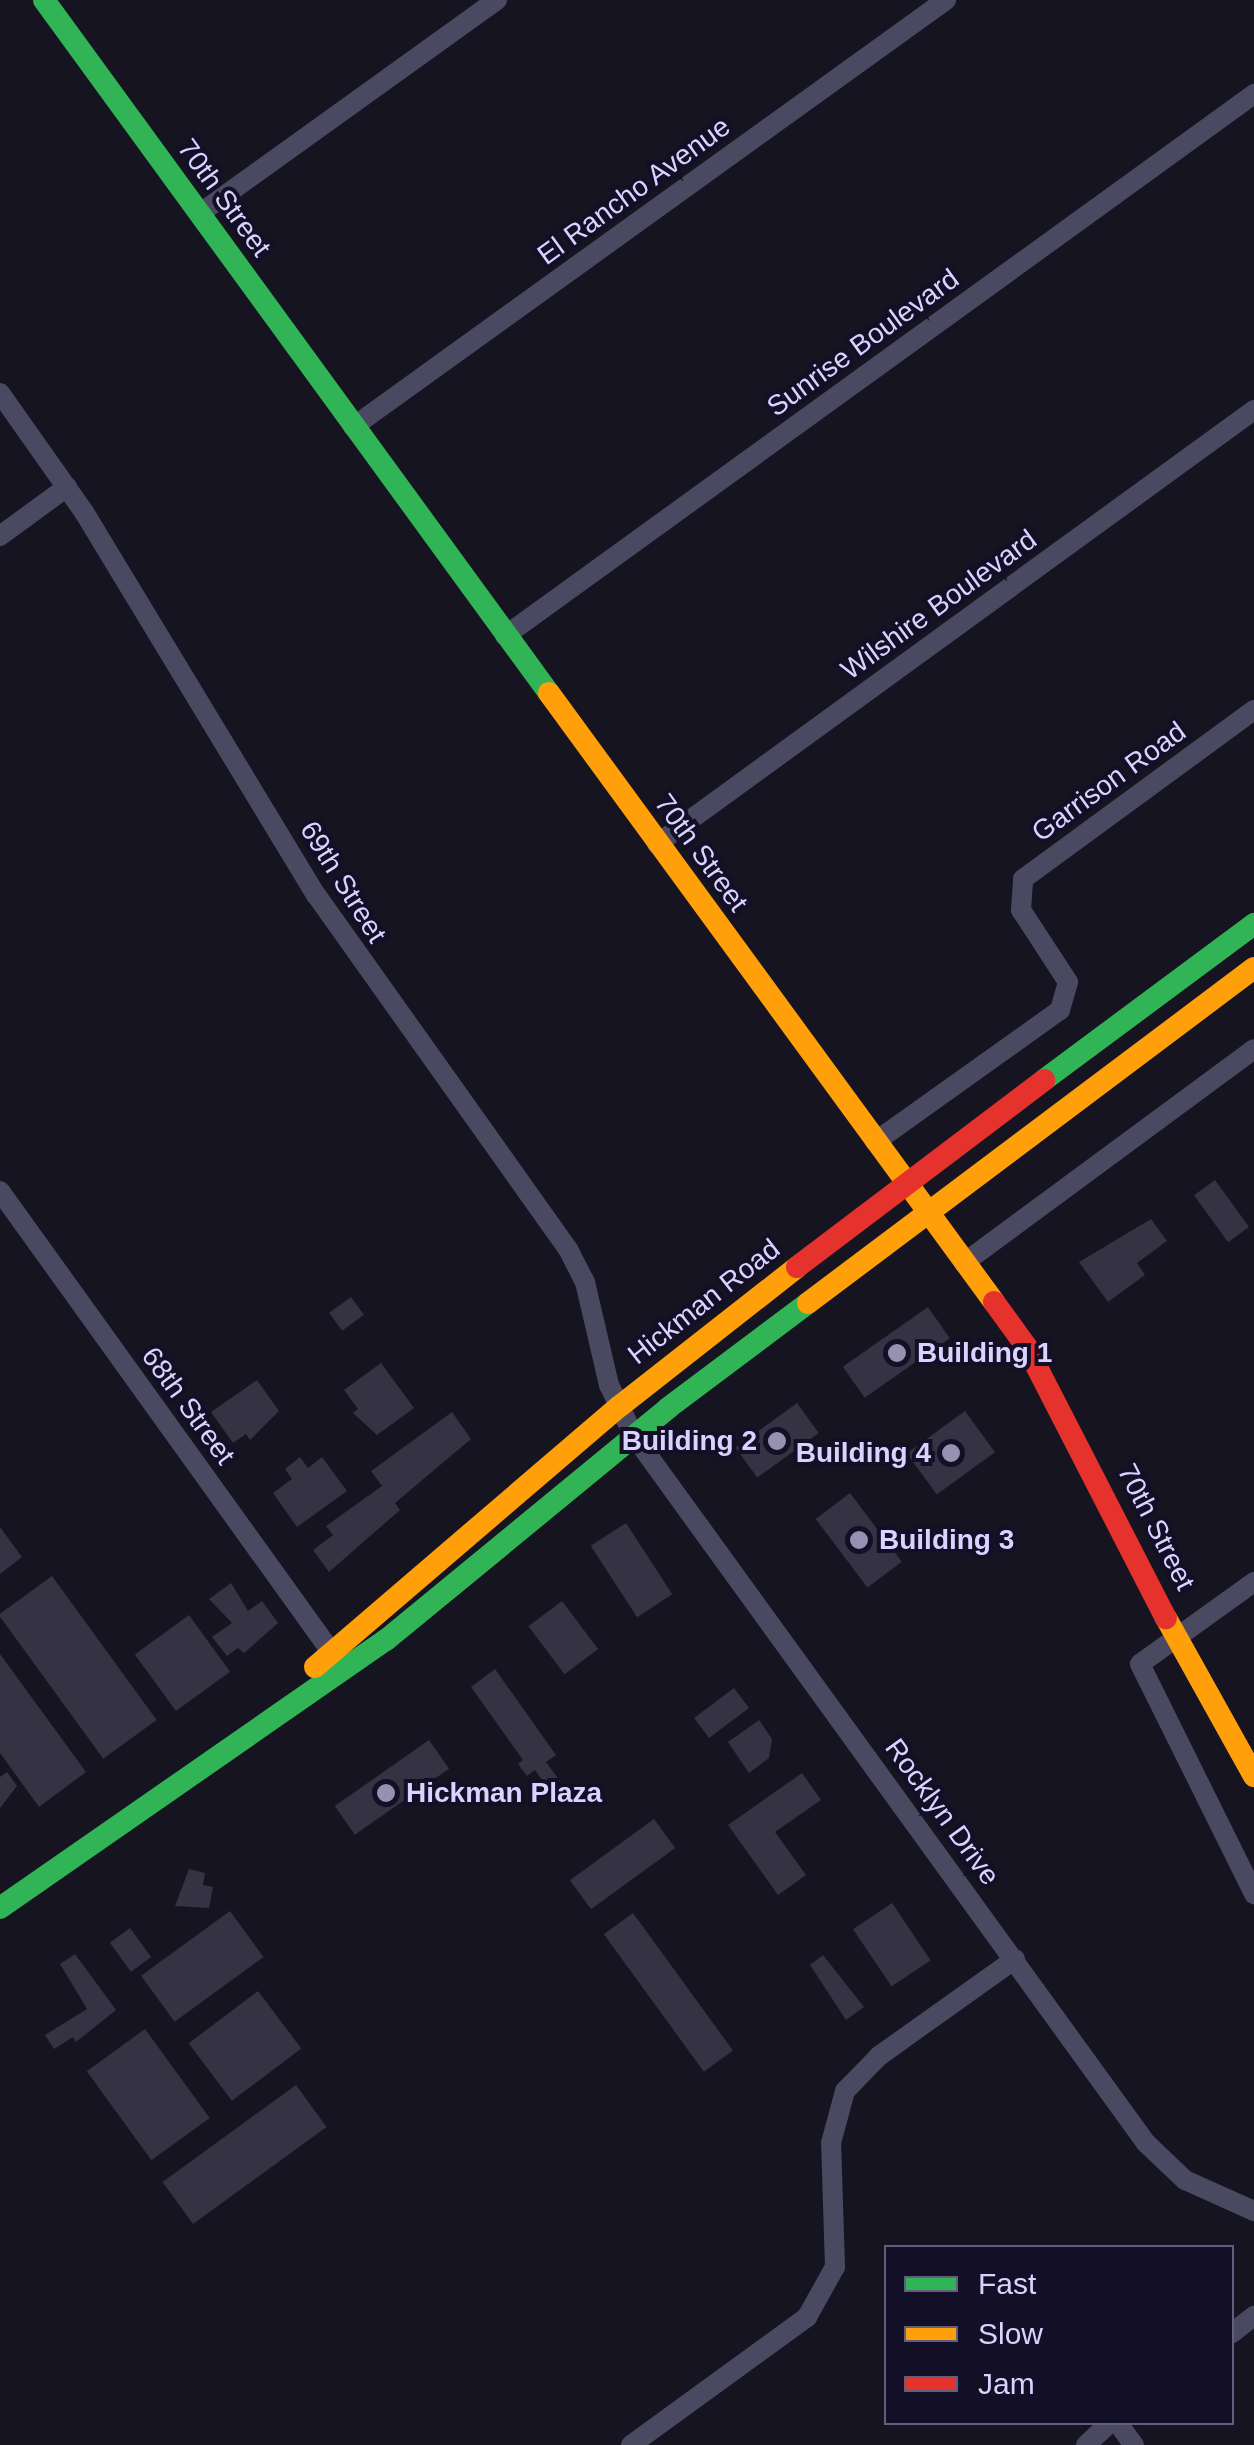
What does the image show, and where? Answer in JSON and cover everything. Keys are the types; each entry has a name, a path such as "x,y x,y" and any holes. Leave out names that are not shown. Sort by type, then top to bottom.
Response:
{"main road":[{"name":"70th Street","path":"44,0 964,1263 1055,1396 1254,1776"},
{"name":"Hickman Road","path":"338,1661 620,1406 906,1184 1254,924"},
{"name":"Hickman Road","path":"0,1908 82,1856 216,1758 926,1211 1254,968"},
{"name":"Hickman Road","path":"0,1925 82,1856"}],"street":[{"path":"199,214 497,0"},
{"name":"El Rancho Avenue","path":"353,427 946,0"},
{"name":"Sunrise Boulevard","path":"505,636 1254,94"},
{"name":"69th Street","path":"0,394 66,486 317,896 568,1249 585,1282 620,1406"},
{"name":"Wilshire Boulevard","path":"657,844 1254,410"},
{"path":"0,536 66,486"},
{"name":"Garrison Road","path":"875,1142 1049,1017 1068,996 1068,982 1021,910 1018,890 1030,873 1254,710"},
{"path":"964,1263 1254,1048"},
{"name":"68th Street","path":"0,1191 338,1661"},
{"name":"Rocklyn Drive","path":"620,1406 634,1436 1146,2144 1185,2180 1254,2211"},
{"path":"1254,1582 1140,1664 1142,1679 1254,1894"},
{"path":"632,2445 808,2317 835,2267 831,2143 845,2091 879,2056 1015,1959"},
{"path":"1234,2331 1254,2316"},
{"path":"1086,2445 1110,2425"},
{"path":"1117,2425 1134,2445"}],"building":[{"path":"1215,1180 1249,1227 1228,1242 1194,1195"},
{"path":"1151,1219 1167,1241 1137,1263 1145,1275 1108,1302 1079,1262"},
{"path":"351,1297 364,1315 342,1331 329,1313"},
{"name":"Building 1","path":"928,1307 950,1338 865,1398 843,1367"},
{"path":"381,1363 414,1408 377,1435 353,1413 358,1409 344,1390"},
{"path":"257,1380 279,1411 250,1440 246,1434 233,1443 211,1412"},
{"name":"Building 2","path":"797,1403 819,1433 757,1478 736,1448"},
{"name":"Building 4","path":"965,1411 995,1452 937,1495 907,1453"},
{"path":"452,1412 471,1439 395,1503 400,1510 329,1572 313,1550 333,1535 326,1526 382,1486 371,1471"},
{"path":"300,1457 308,1468 322,1457 347,1491 297,1527 273,1493 292,1479 285,1469"},
{"name":"Building 3","path":"850,1493 902,1562 867,1588 816,1519"},
{"path":"626,1523 672,1594 637,1617 591,1546"},
{"path":"0,1527 22,1557 0,1574"},
{"path":"52,1576 157,1720 103,1759 0,1617"},
{"path":"231,1583 248,1611 262,1601 278,1623 244,1653 238,1648 227,1656 212,1637 232,1623 209,1599"},
{"path":"562,1601 598,1649 565,1674 528,1626"},
{"path":"189,1615 230,1672 176,1711 135,1654"},
{"path":"0,1654 86,1772 39,1807 0,1753"},
{"path":"495,1669 556,1755 546,1762 560,1781 548,1789 535,1770 527,1776 518,1764 523,1760 471,1687"},
{"path":"734,1688 749,1708 709,1738 694,1718"},
{"path":"759,1720 772,1739 769,1758 749,1773 728,1742"},
{"name":"Hickman Plaza","path":"429,1740 449,1769 355,1835 335,1806"},
{"path":"7,1772 17,1786 0,1808 0,1777"},
{"path":"802,1773 821,1800 775,1832 806,1875 778,1895 728,1825"},
{"path":"654,1819 675,1848 591,1909 570,1880"},
{"path":"189,1869 205,1873 203,1885 213,1887 209,1908 175,1906"},
{"path":"892,1903 931,1960 892,1986 853,1929"},
{"path":"230,1911 264,1957 175,2022 141,1976"},
{"path":"633,1913 733,2051 704,2072 604,1934"},
{"path":"130,1928 151,1957 131,1972 110,1943"},
{"path":"75,1954 116,2010 76,2042 73,2037 54,2049 45,2035 87,2009 60,1964"},
{"path":"823,1955 864,2007 846,2020 810,1965"},
{"path":"258,1991 301,2049 232,2101 189,2043"},
{"path":"145,2029 210,2118 151,2160 87,2071"},
{"path":"296,2085 327,2127 193,2224 163,2182"}],"traffic: fast":[{"path":"44,0 549,693"},
{"path":"1044,1080 1254,924"},
{"path":"0,1908 386,1640 668,1408 808,1303"}],"traffic: slow":[{"path":"549,693 994,1302"},
{"path":"808,1303 1254,968"},
{"path":"315,1667 620,1406 797,1267"},
{"path":"1166,1618 1254,1776"}],"traffic: jam":[{"path":"797,1267 1044,1080"},
{"path":"994,1302 1026,1346 1166,1618"}],"place":[{"name":"Building 1","path":"897,1353"},
{"name":"Building 2","path":"777,1441"},
{"name":"Building 4","path":"951,1453"},
{"name":"Building 3","path":"859,1540"},
{"name":"Hickman Plaza","path":"386,1793"}]}
